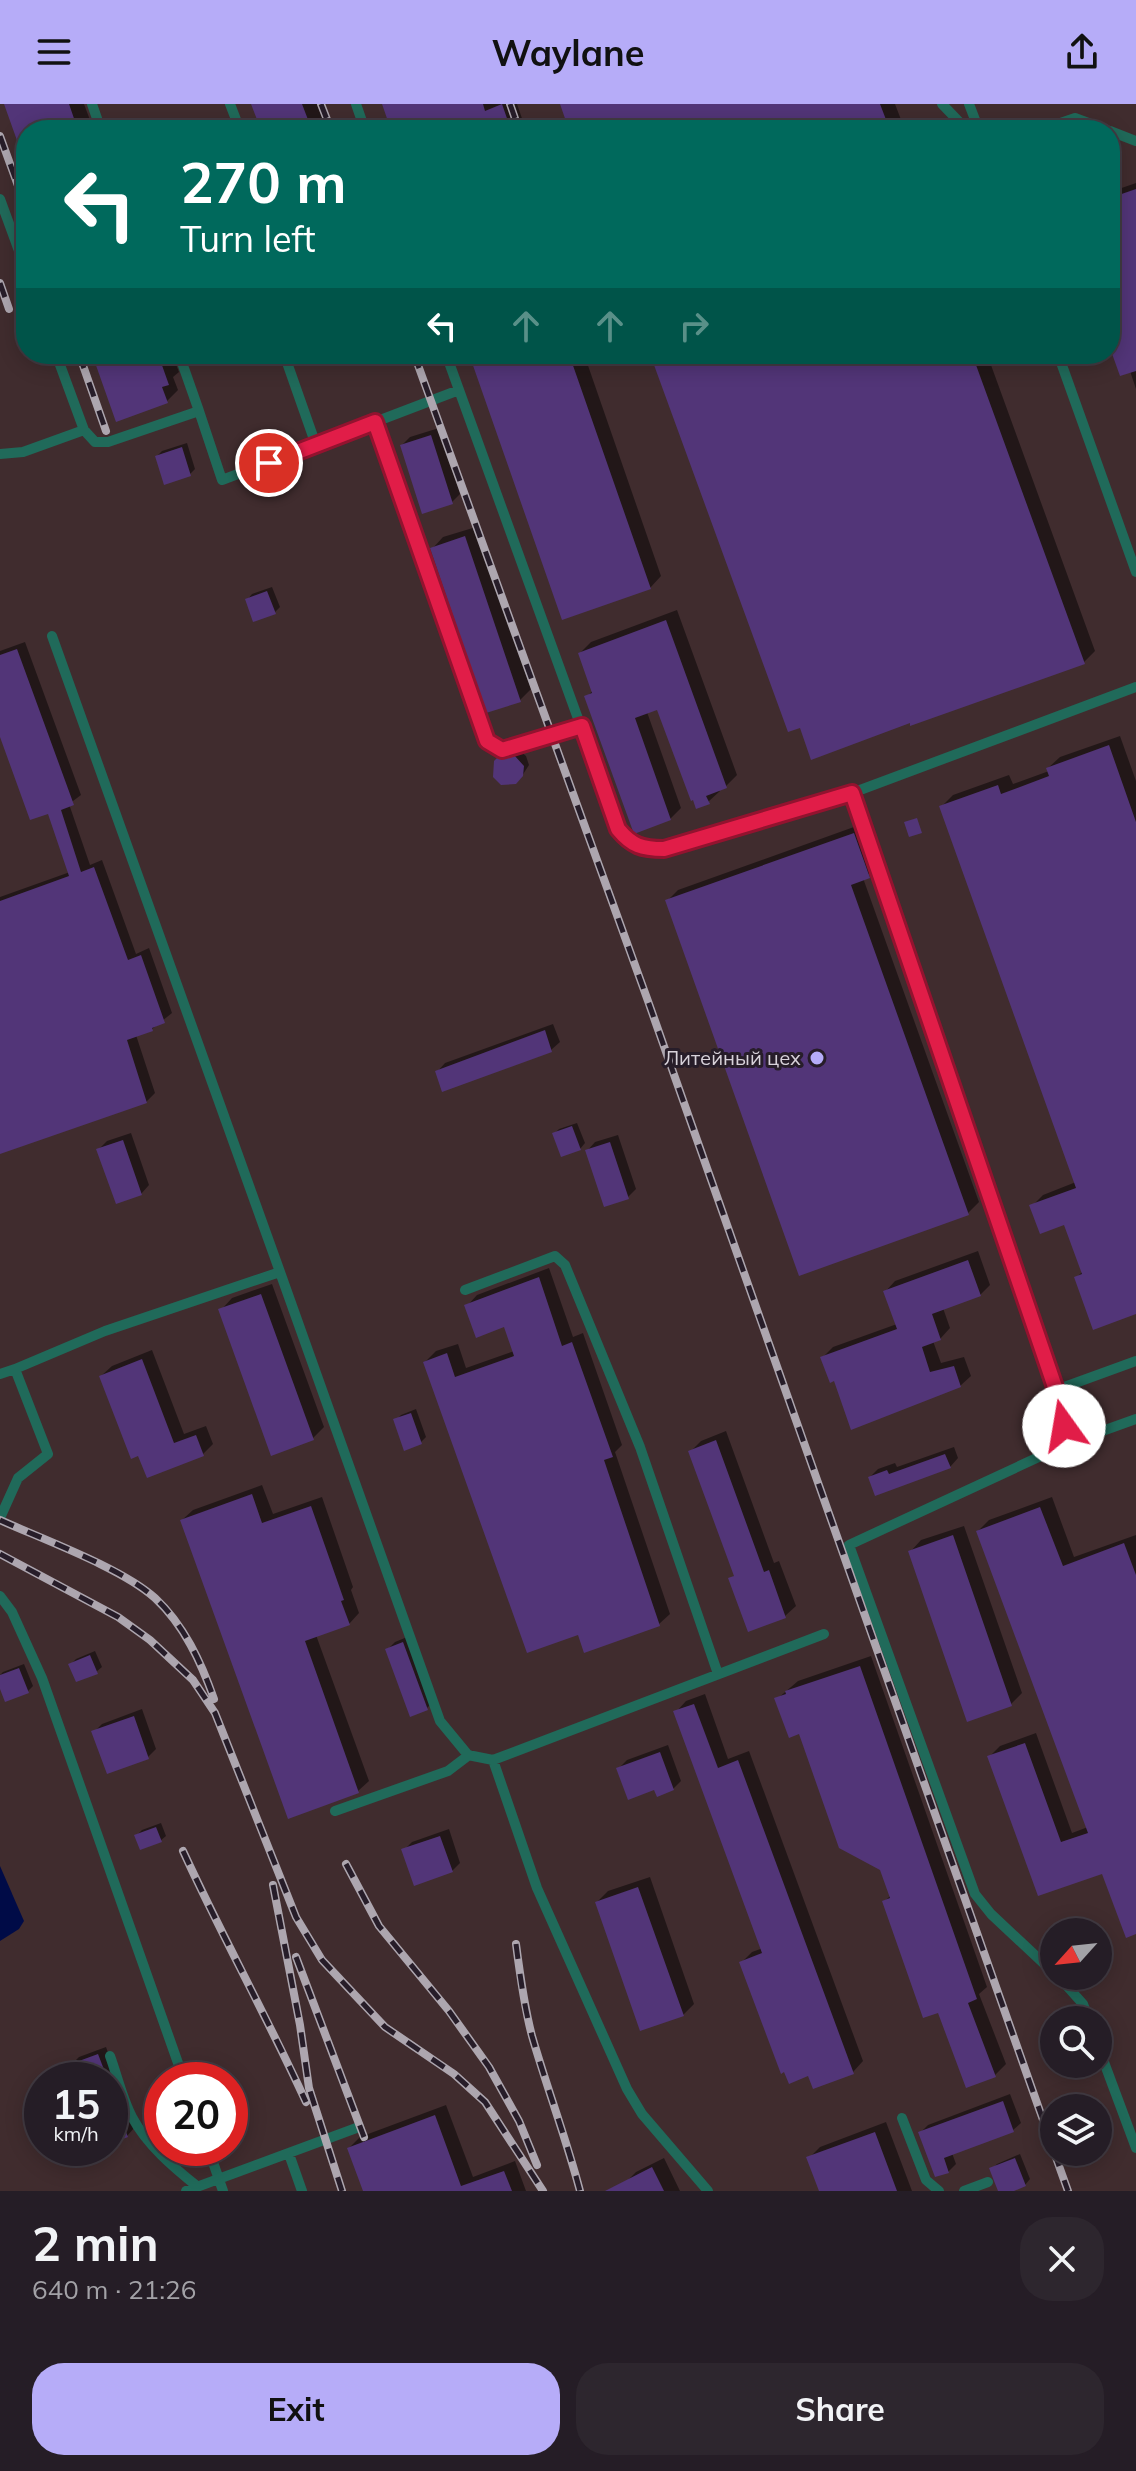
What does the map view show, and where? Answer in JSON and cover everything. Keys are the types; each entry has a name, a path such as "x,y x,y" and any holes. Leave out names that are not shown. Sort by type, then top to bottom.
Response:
{"lane":[{"path":"942,104 957,120"},
{"path":"0,199 16,243"},
{"path":"60,364 84,430 95,442 108,442 199,411"},
{"path":"183,364 222,480 459,390"},
{"path":"288,364 316,445"},
{"path":"450,364 618,829 630,843 644,849 676,846 852,793 1136,687"},
{"path":"1062,364 1136,572"},
{"path":"375,422 487,741 502,750 582,726"},
{"path":"0,454 23,452 84,430"},
{"path":"52,636 440,1721 469,1755 493,1760 824,1634"},
{"path":"852,793 1056,1390 1058,1410 1069,1443"},
{"path":"465,1290 555,1256 565,1265 640,1447 718,1674"},
{"path":"0,1374 105,1331 280,1272"},
{"path":"1056,1390 1136,1361"},
{"path":"0,1518 18,1478 48,1454 15,1369"},
{"path":"1040,1959 991,1914 975,1894 849,1545 1069,1443 1136,1419"},
{"path":"0,1596 12,1612 42,1678 178,2062"},
{"path":"335,1811 448,1771 469,1755"},
{"path":"493,1760 537,1888 627,2089 642,2114 708,2191"},
{"path":"1070,1990 1084,2006"},
{"path":"110,2056 131,2115 140,2130 166,2161 198,2187"},
{"path":"1110,2078 1136,2148"},
{"path":"902,2118 926,2180 939,2191"},
{"path":"186,2191 359,2127"},
{"path":"289,2154 302,2191"},
{"path":"214,2166 223,2191"},
{"path":"964,2191 988,2182"}],"shaded area":[{"path":"0,104 1136,104 1136,2191 0,2191"},
{"path":"0,1866 24,1921 19,1929 0,1941"}],"building":[{"path":"4,104 69,104 75,120 16,120 16,138"},
{"path":"251,104 302,104 308,120 257,120"},
{"path":"382,104 483,104 485,111 502,104 508,120 388,120"},
{"path":"560,104 880,104 886,120 566,120"},
{"path":"1136,189 1136,371 1120,376 1116,364 1120,364 1120,195"},
{"path":"96,364 162,364 169,385 162,387 168,403 116,422"},
{"path":"472,364 572,364 651,589 562,620"},
{"path":"654,364 976,364 1085,664 811,760 800,728 788,732"},
{"path":"431,435 453,504 422,514 400,445"},
{"path":"182,447 191,476 164,485 155,456"},
{"path":"465,536 521,702 486,713 430,548"},
{"path":"267,591 276,614 253,622 245,599"},
{"path":"666,620 727,788 706,796 710,804 696,809 657,710 635,718 671,820 634,834 584,696 592,693 578,653"},
{"path":"17,649 74,805 61,810 81,872 94,867 128,960 141,955 165,1023 152,1028 153,1031 127,1040 147,1103 0,1154 0,901 69,876 48,814 30,820 0,737 0,655"},
{"path":"1109,745 1136,822 1136,1314 1093,1330 1074,1277 1082,1274 1064,1225 1040,1234 1029,1205 1076,1188 939,806 998,785 1001,794 1049,776 1046,768"},
{"path":"514,755 524,766 523,776 516,784 501,785 493,777 494,761 498,757"},
{"path":"917,818 922,833 909,837 904,822"},
{"name":"Литейный цех","path":"854,833 870,878 851,885 969,1215 799,1276 665,900"},
{"path":"545,1030 552,1052 442,1092 435,1071"},
{"path":"572,1126 581,1150 561,1157 552,1133"},
{"path":"123,1140 142,1195 116,1204 96,1149"},
{"path":"610,1142 629,1199 604,1207 585,1150"},
{"path":"968,1260 981,1296 932,1314 941,1340 922,1347 930,1372 954,1366 961,1387 851,1430 834,1381 830,1383 820,1357 897,1329 883,1291"},
{"path":"539,1277 562,1346 572,1342 613,1457 604,1460 660,1626 584,1653 578,1635 527,1653 423,1362 447,1353 455,1377 514,1356 504,1327 476,1338 464,1305"},
{"path":"261,1294 314,1440 271,1456 218,1309"},
{"path":"142,1359 174,1443 196,1435 204,1456 147,1478 138,1456 131,1459 99,1376"},
{"path":"411,1413 422,1444 404,1451 393,1419"},
{"path":"716,1440 764,1572 769,1570 786,1618 748,1632 728,1578 734,1576 688,1451"},
{"path":"945,1454 951,1468 875,1496 868,1477 887,1470 889,1474"},
{"path":"252,1494 262,1523 311,1506 350,1625 305,1641 359,1793 288,1819 180,1520"},
{"path":"1040,1507 1063,1566 1124,1543 1136,1575 1136,1934 1126,1938 1102,1874 1038,1896 987,1756 1025,1743 1061,1842 1088,1833 976,1531"},
{"path":"953,1535 1012,1706 967,1722 908,1551"},
{"path":"403,1642 428,1710 410,1717 385,1649"},
{"path":"90,1655 98,1674 76,1682 68,1664"},
{"path":"860,1666 977,1999 968,2003 996,2077 966,2088 938,2013 923,2018 882,1901 890,1898 880,1870 839,1848 799,1734 789,1738 774,1698 786,1694 785,1691"},
{"path":"19,1668 29,1693 5,1702 0,1689 0,1675"},
{"path":"694,1704 718,1768 738,1760 854,2074 813,2089 808,2076 789,2084 784,2072 781,2074 739,1962 762,1953 673,1711"},
{"path":"134,1716 149,1759 107,1774 91,1731"},
{"path":"660,1752 674,1790 657,1797 654,1790 628,1800 616,1768"},
{"path":"156,1827 162,1842 140,1850 134,1835"},
{"path":"440,1836 453,1872 414,1886 401,1849"},
{"path":"638,1887 684,2016 640,2031 595,1902"},
{"path":"98,2054 101,2062 76,2062"},
{"path":"1003,2101 1014,2132 944,2158 949,2173 935,2177 918,2132"},
{"path":"435,2115 461,2186 504,2171 512,2191 363,2191 347,2148"},
{"path":"875,2132 897,2191 819,2191 806,2157"},
{"path":"1015,2158 1026,2186 1014,2191 998,2191 989,2168"},
{"path":"652,2167 664,2191 605,2191"}],"railway":[{"path":"321,104 327,120"},
{"path":"510,104 516,120"},
{"path":"0,136 16,180"},
{"path":"0,283 9,309"},
{"path":"83,364 106,431"},
{"path":"418,364 648,1001 1040,2111"},
{"path":"0,1520 103,1565 155,1598 175,1620 190,1645 214,1699"},
{"path":"0,1554 118,1617 150,1640 193,1680 215,1713 296,1917 322,1960 385,2027 454,2074 485,2102 543,2191"},
{"path":"183,1851 306,2102"},
{"path":"346,1864 379,1926 449,2011 489,2067 519,2121 537,2165"},
{"path":"273,1885 309,2088 342,2191"},
{"path":"516,1944 532,2036 580,2191"},
{"path":"296,1957 364,2137"},
{"path":"1059,2166 1068,2191"}],"place":[{"name":"Литейный цех","path":"817,1058"}],"route":[{"path":"269,463 375,422 487,741 502,750 582,726 618,829 630,843 644,849 664,849 852,793 1056,1390 1064,1426"}]}
